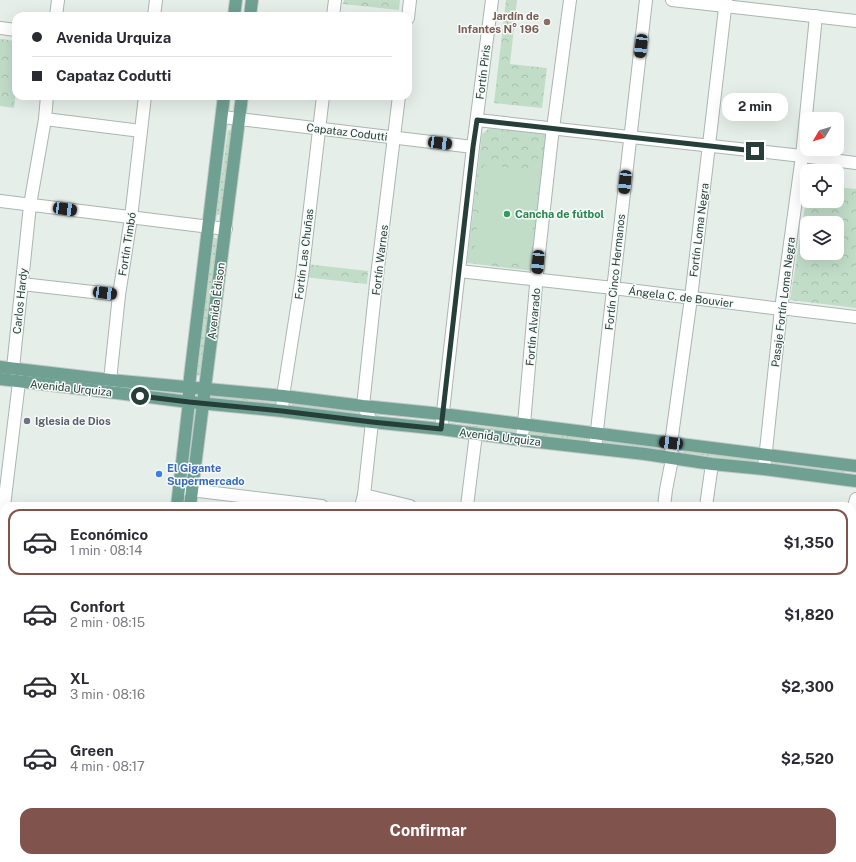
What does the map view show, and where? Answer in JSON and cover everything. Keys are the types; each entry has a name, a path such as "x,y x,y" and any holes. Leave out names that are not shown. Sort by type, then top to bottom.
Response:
{"main road":[{"path":"234,12 236,0"},
{"path":"250,12 252,0"},
{"name":"Avenida Édison","path":"177,502 189,402 189,387 224,100"},
{"name":"Avenida Édison","path":"190,502 242,100"},
{"name":"Avenida Urquiza","path":"0,367 13,368 189,402 441,429 856,481"},
{"name":"Avenida Urquiza","path":"0,379 19,382 109,386 205,388 442,414 856,466"}],"street":[{"path":"56,12 58,0"},
{"path":"154,12 156,0"},
{"path":"334,12 335,0"},
{"path":"409,12 410,0"},
{"name":"Fortín Piris","path":"441,429 473,147 492,0"},
{"name":"Fortín Alvarado","path":"521,440 524,424 537,279 570,0"},
{"name":"Fortín Cinco Hermanos","path":"595,448 646,0"},
{"path":"672,0 725,3 856,20"},
{"name":"Fortín Loma Negra","path":"664,502 672,459 671,443 691,298 725,3"},
{"name":"Pasaje Fortín Loma Negra","path":"806,112 816,16"},
{"path":"0,28 12,30"},
{"name":"Carlos Hardy","path":"19,382 13,368 30,205 45,119 47,100"},
{"name":"Fortín Timbó","path":"109,386 119,295 131,218 145,100"},
{"name":"Fortín Las Chuñas","path":"282,411 283,396 302,276 322,100"},
{"name":"Fortín Warnes","path":"363,406 400,100"},
{"name":"Capataz Codutti","path":"222,117 473,147"},
{"path":"45,119 141,131"},
{"path":"477,120 800,156"},
{"path":"802,156 856,164"},
{"name":"Pasaje Fortín Loma Negra","path":"764,469 781,309 802,156"},
{"path":"0,201 226,229"},
{"name":"Ángela C. de Bouvier","path":"459,271 856,317"},
{"path":"22,284 119,295"},
{"path":"4,502 19,382"},
{"path":"362,501 372,422 363,406"},
{"path":"468,502 476,434"},
{"path":"707,502 712,464"},
{"path":"179,489 290,502"}],"green space":[{"path":"344,0 400,0 399,10 343,4"},
{"path":"506,0 517,0 510,64 547,68 542,108 494,103"},
{"path":"0,39 12,40 12,100 15,100 14,108 0,106"},
{"path":"491,127 549,133 534,271 467,263 482,134"},
{"path":"228,130 232,130 220,215 216,215"},
{"name":"Cancha de fútbol","path":"484,165 539,171 529,265 474,258"},
{"path":"844,188 856,189 856,308 790,300 800,238 800,260 844,260 844,216 803,216 805,208 844,208"},
{"path":"214,238 218,239 201,376 196,375"},
{"path":"306,264 368,271 367,284 304,277"},
{"path":"207,394 278,403 278,406 207,397"},
{"path":"292,404 356,411 356,414 292,407"},
{"path":"194,411 198,411 188,484 185,483"},
{"path":"450,423 515,430 515,433 449,426"},
{"path":"528,431 588,438 587,441 528,434"},
{"path":"600,440 659,447 658,449 600,442"},
{"path":"684,450 755,460 755,462 683,453"},
{"path":"775,463 844,471 844,474 775,465"}],"place":[{"name":"Jardín de Infantes N° 196","path":"547,22"},
{"name":"Cancha de fútbol","path":"507,214"},
{"name":"Iglesia de Dios","path":"27,421"},
{"name":"El Gigante Supermercado","path":"159,474"}],"route":[{"path":"140,396 441,429 477,120 755,151"}]}
